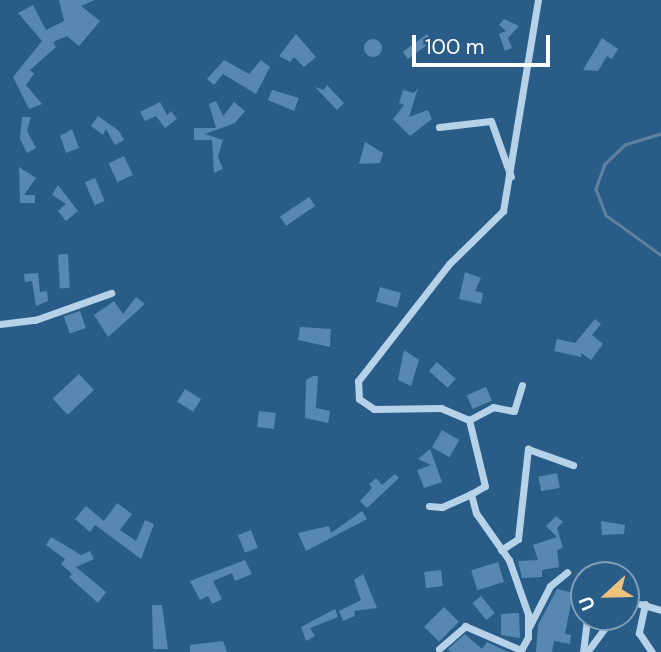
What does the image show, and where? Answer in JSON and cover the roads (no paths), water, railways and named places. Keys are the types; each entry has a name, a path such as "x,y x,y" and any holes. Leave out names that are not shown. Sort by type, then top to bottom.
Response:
{"street":[{"path":"469,420 441,408 374,409 359,399 358,381 449,264 503,211 511,178 538,0"},
{"path":"439,127 491,121 511,178"},
{"path":"0,324 35,320 111,293"},
{"path":"469,420 493,407 514,411 522,386"},
{"path":"429,506 442,507 485,486 469,420"},
{"path":"501,550 518,539 528,449 573,466"},
{"path":"471,494 476,513 501,550 526,607 529,627"},
{"path":"439,649 465,626 521,651 529,627 550,586 567,572"},
{"path":"640,603 661,610"},
{"path":"645,604 638,625 647,645 654,652"},
{"path":"585,652 586,631"},
{"path":"585,652 602,631"}],"waterway":[{"path":"661,134 625,145 605,164 596,189 606,215 661,255"}]}
